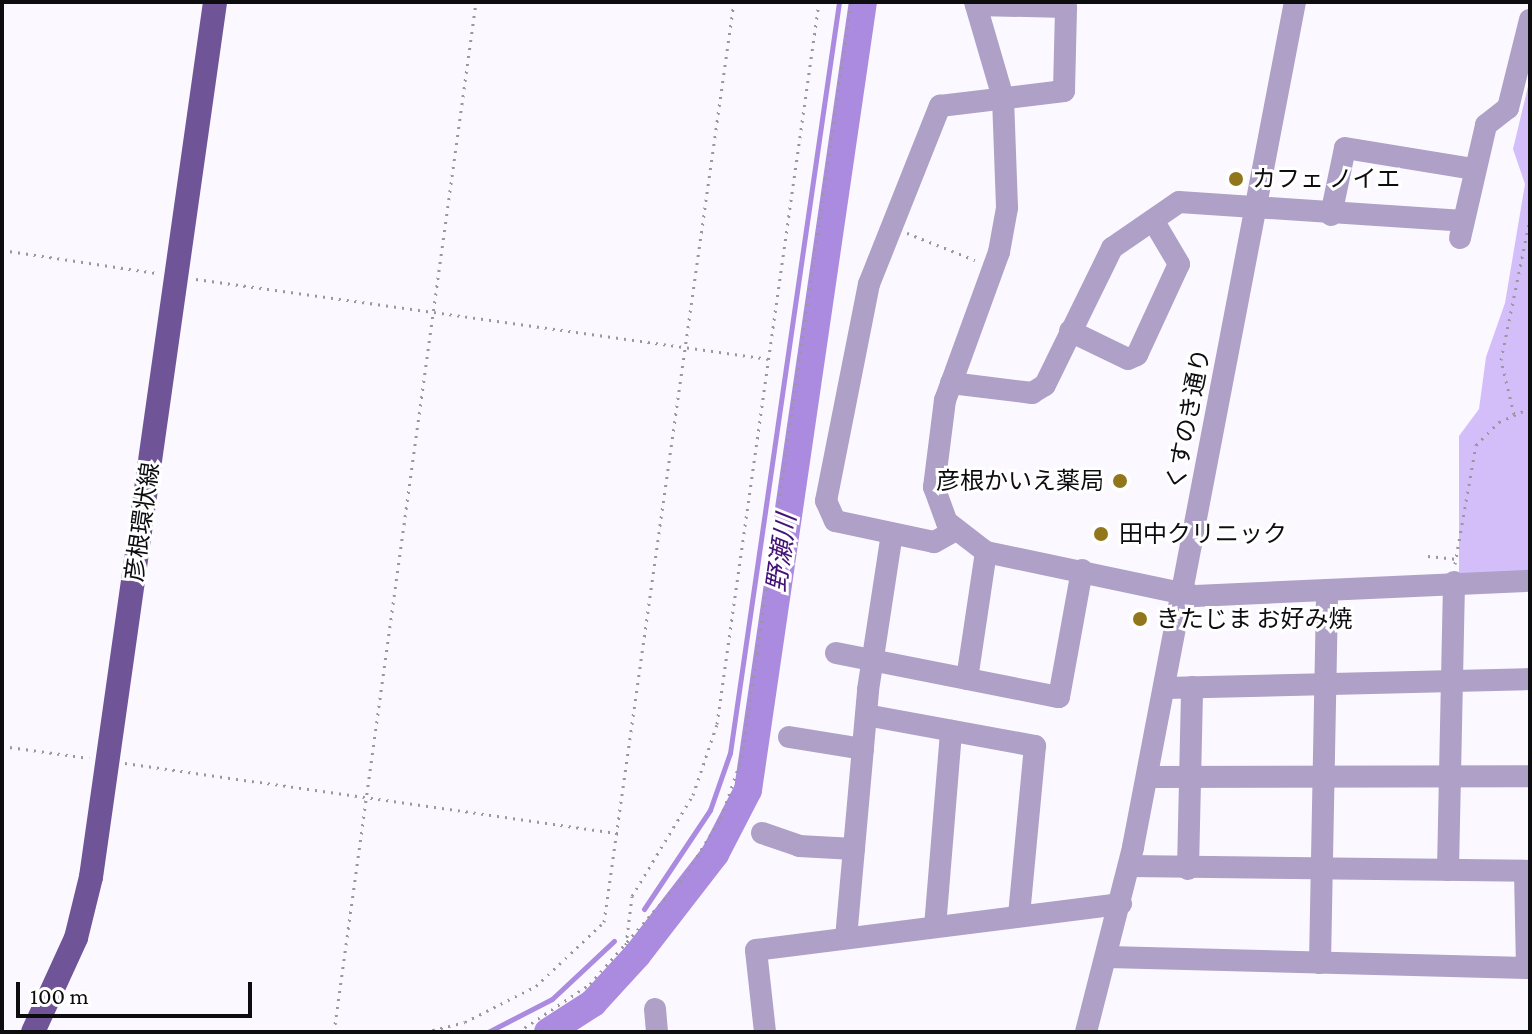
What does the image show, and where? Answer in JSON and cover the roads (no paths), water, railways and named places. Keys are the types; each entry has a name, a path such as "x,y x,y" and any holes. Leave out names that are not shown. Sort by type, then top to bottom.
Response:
{"main road":[{"name":"彦根環状線","path":"33,1032 76,938 108,761 215,2"}],"street":[{"name":"くすのき通り","path":"1086,1032 1108,957 1129,866 1295,2"},
{"path":"956,530 934,542 892,534 835,521 826,501 869,284 940,106 1003,98 1064,91 1066,7 976,3 1003,98 1007,208 993,267 951,383 934,487 956,530 986,552 1181,591 1327,590 1530,581"},
{"path":"951,383 1032,393 1054,372 1070,331 1112,248 1153,220 1194,199 1461,230 1473,169 1486,125 1508,108 1530,20"},
{"path":"1331,215 1345,148 1473,169"},
{"path":"1070,331 1128,359 1137,355 1179,264 1153,220"},
{"path":"846,938 866,715 892,534"},
{"path":"967,679 986,552"},
{"path":"836,653 1059,697 1082,570"},
{"path":"1448,870 1454,582"},
{"path":"1320,963 1327,590"},
{"path":"1165,688 1325,687 1530,679"},
{"path":"1188,869 1192,687"},
{"path":"866,715 1035,746 1019,916"},
{"path":"935,927 951,731"},
{"path":"789,737 863,749"},
{"path":"1147,777 1530,776"},
{"path":"762,833 799,846 854,849"},
{"path":"1108,957 1527,968 1528,871 1129,866"},
{"path":"765,1032 756,950 1121,904"},
{"path":"655,1009 657,1032"}],"waterway":[{"path":"644,909 710,810 730,753 839,2"},
{"name":"野瀬川","path":"548,1032 593,1003 637,955 715,854 748,790 863,2"},
{"path":"488,1032 552,999 614,941"}],"place":[{"name":"カフェ ノイエ","path":"1236,179"},
{"name":"彦根かいえ薬局","path":"1120,481"},
{"name":"田中クリニック","path":"1101,534"},
{"name":"きたじま お好み焼","path":"1140,619"}]}
